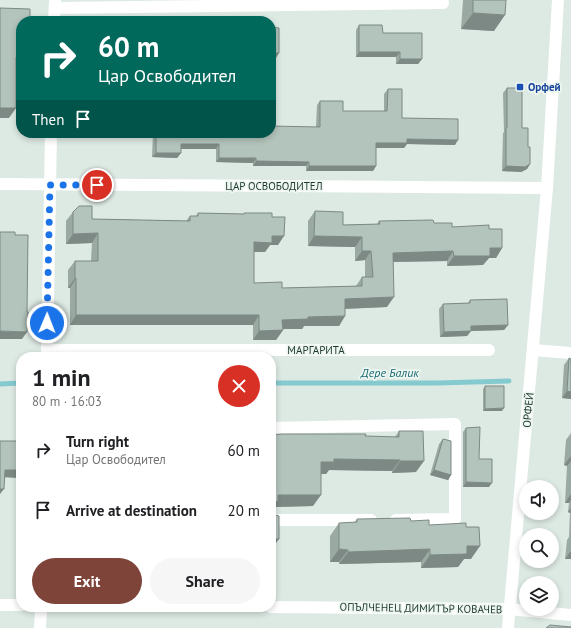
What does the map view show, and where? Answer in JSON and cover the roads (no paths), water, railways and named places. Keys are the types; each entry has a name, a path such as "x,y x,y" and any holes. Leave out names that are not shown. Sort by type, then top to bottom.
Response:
{"street":[{"name":"ОРФЕЙ","path":"508,628 547,188 558,0"},
{"path":"54,16 55,4 443,4"},
{"path":"47,352 51,138"},
{"name":"ЦАР ОСВОБОДИТЕЛ","path":"0,184 547,188"},
{"name":"МАРГАРИТА","path":"268,352 489,350"},
{"path":"533,350 571,353"},
{"path":"276,428 455,424 455,519 276,520"},
{"path":"0,605 16,605"},
{"name":"ОПЪЛЧЕНЕЦ ДИМИТЪР КОВАЧЕВ","path":"276,607 509,609 571,615"},
{"path":"40,628 41,612"}],"waterway":[{"name":"Дере Балик","path":"276,383 437,383 509,381"},
{"name":"Дере Балик","path":"0,384 16,383"}],"place":[{"name":"Орфей","path":"520,87"}]}
